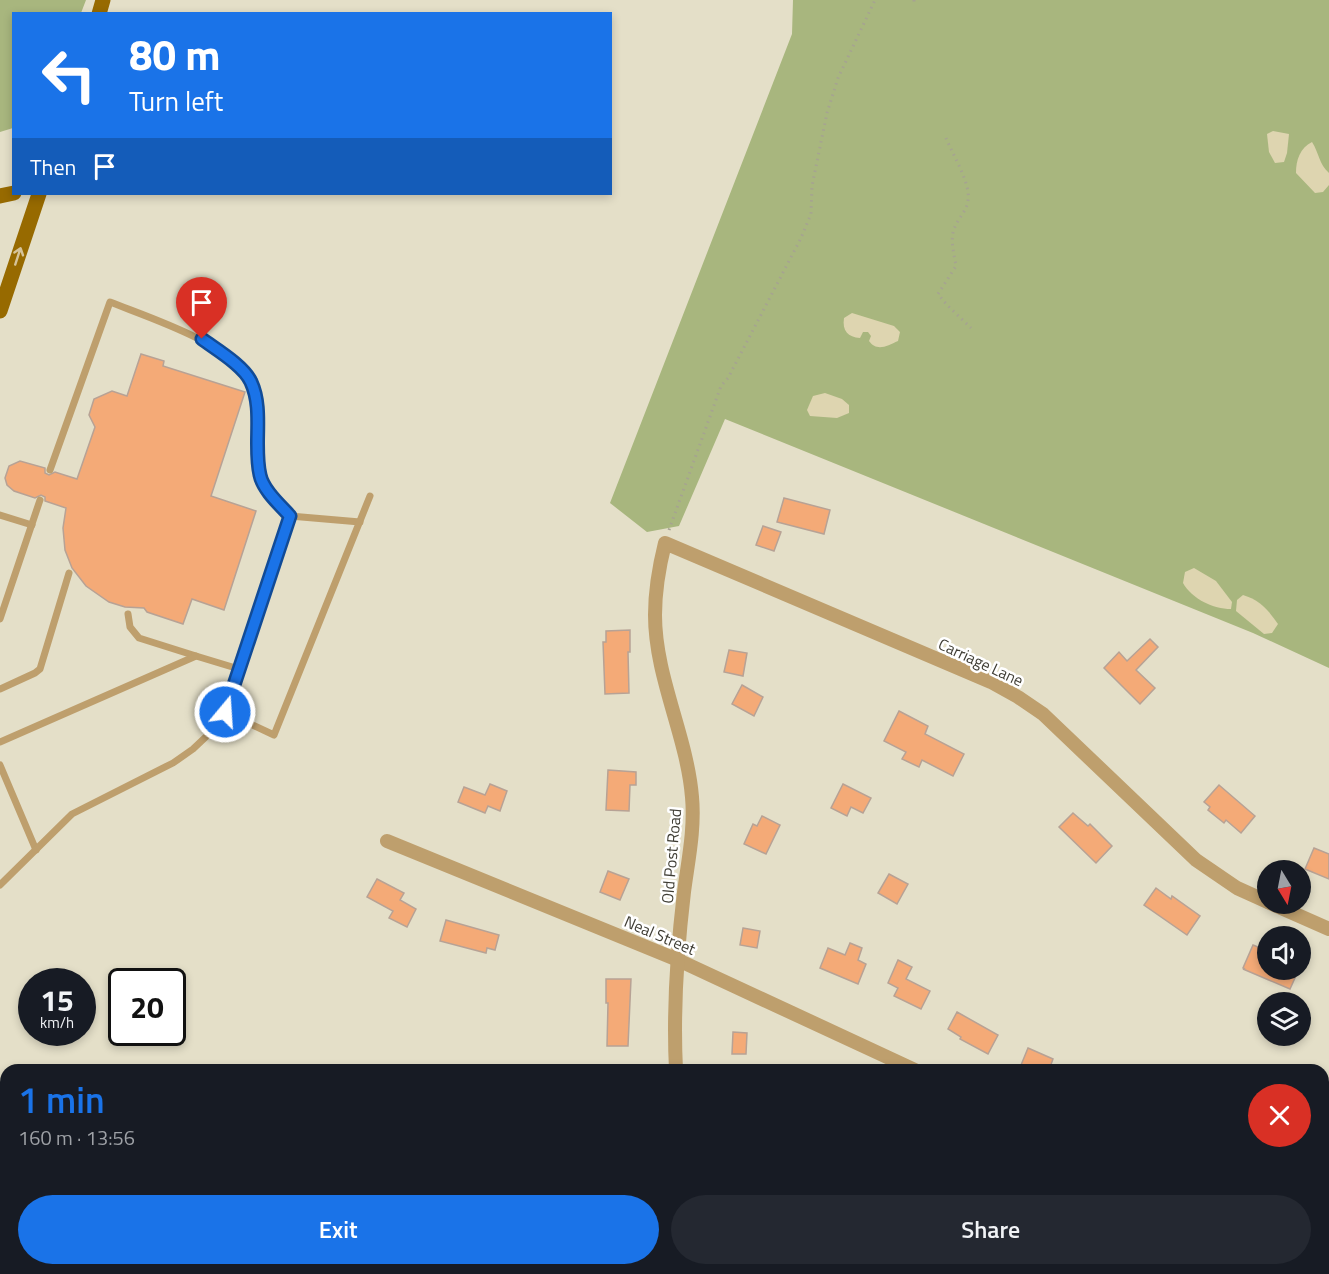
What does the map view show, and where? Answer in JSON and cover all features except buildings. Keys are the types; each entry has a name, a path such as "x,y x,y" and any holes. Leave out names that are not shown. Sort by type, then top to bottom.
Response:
{"main road":[{"path":"0,311 39,195"}],"street":[{"name":"Carriage Lane","path":"665,543 991,682 1018,697 1043,714 1196,860 1237,888 1257,897"},
{"name":"Old Post Road","path":"665,543 656,580 655,617 659,653 688,764 693,826 678,960 675,1064"},
{"name":"Neal Street","path":"387,841 678,960 902,1064"},
{"name":"Carriage Lane","path":"1296,914 1329,929"}],"lane":[{"path":"50,470 110,302 202,339 233,362 250,380 255,394 260,477 290,516 360,522"},
{"path":"225,712 274,735 370,496"},
{"path":"0,619 40,500"},
{"path":"0,515 32,525"},
{"path":"0,885 72,814 173,763 211,732 225,712 290,516"},
{"path":"0,689 40,669 69,573"},
{"path":"128,614 130,627 139,638 238,669"},
{"path":"0,742 196,656"},
{"path":"0,765 36,850"}],"path":[{"path":"665,543 721,386 728,378 801,238 811,214 812,186 827,113 838,78 875,0"},
{"path":"946,138 967,186 969,198 964,214 954,228 951,243 956,266 938,294 946,305 971,328"}],"green space":[{"path":"0,0 86,0 81,12 12,12 12,128 0,132"},
{"path":"793,0 1329,0 1329,668 1253,633 725,419 679,526 647,532 610,503 792,34"}],"sand":[{"path":"1273,131 1289,134 1284,162 1275,163 1269,152 1267,134"},
{"path":"1312,142 1323,166 1329,173 1329,185 1323,192 1315,193 1296,173 1300,155 1304,148"},
{"path":"852,313 894,326 900,332 898,341 879,347 869,341 871,336 868,332 863,332 860,338 849,335 845,330 844,318"},
{"path":"825,393 842,399 849,405 849,413 837,418 810,416 807,410 813,396"},
{"path":"1194,568 1216,581 1232,602 1231,609 1204,602 1187,589 1183,583 1185,572"},
{"path":"1243,595 1259,603 1278,624 1272,633 1264,634 1236,611 1237,600"}],"route":[{"path":"202,339 233,362 250,380 255,394 260,477 290,516 225,712"}]}
